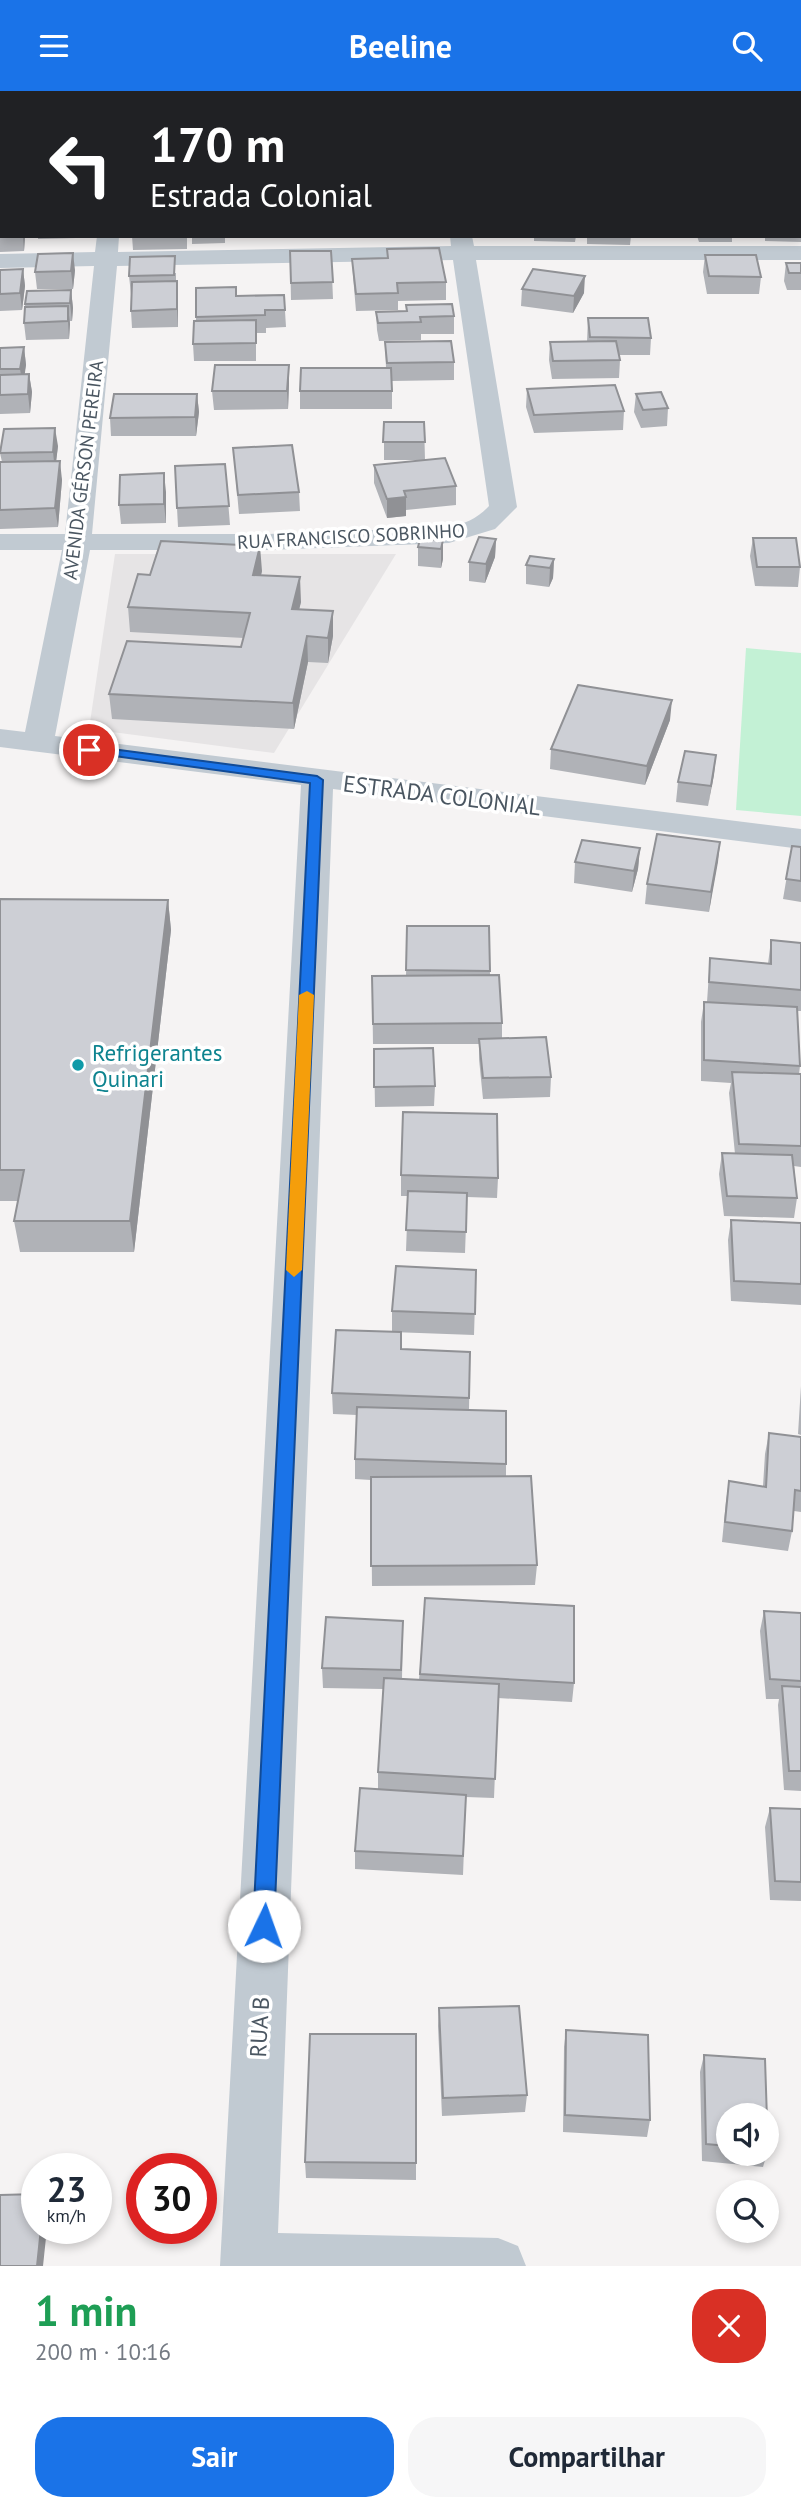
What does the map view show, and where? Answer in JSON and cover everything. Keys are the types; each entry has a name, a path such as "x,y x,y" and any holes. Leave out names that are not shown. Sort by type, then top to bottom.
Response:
{"street":[{"path":"0,261 107,247 463,244 801,253"},
{"name":"RUA FRANCISCO SOBRINHO","path":"0,542 268,542 449,535 475,530 493,520 503,507 463,244"},
{"name":"AVENIDA GÉRSON PEREIRA","path":"38,743 78,541 107,247"},
{"name":"ESTRADA COLONIAL","path":"0,738 801,839"},
{"name":"RUA B","path":"248,2264 317,780"},
{"path":"248,2264 498,2266"}],"shaded area":[{"path":"115,554 396,554 274,753 89,729"}],"green space":[{"path":"746,648 801,653 801,816 736,810"}],"building":[{"path":"439,248 446,282 397,283 398,293 356,294 352,259 388,258 387,249"},
{"path":"290,251 331,251 333,282 291,283"},
{"path":"73,253 71,271 35,272 38,254"},
{"path":"705,255 756,255 761,277 709,276"},
{"path":"175,256 174,275 129,276 130,257"},
{"path":"786,263 801,263 801,273 789,273"},
{"path":"23,269 20,293 0,294 0,270"},
{"path":"533,269 585,276 574,296 522,289"},
{"path":"177,281 177,309 131,311 132,282"},
{"path":"236,287 236,296 284,295 285,310 265,310 265,315 196,317 196,288"},
{"path":"71,290 70,303 25,304 27,291"},
{"path":"452,304 454,316 420,317 421,322 378,323 376,312 407,311 406,305"},
{"path":"68,306 68,321 24,323 25,307"},
{"path":"588,318 648,318 651,338 590,337"},
{"path":"256,320 256,343 193,344 194,321"},
{"path":"451,341 454,362 387,363 385,342"},
{"path":"616,341 620,360 553,361 550,342"},
{"path":"24,347 20,369 0,369 0,348"},
{"path":"215,365 289,365 287,391 212,391"},
{"path":"301,368 391,368 392,391 300,391"},
{"path":"29,374 28,394 0,395 0,375"},
{"path":"615,385 624,411 534,415 527,389"},
{"path":"661,392 668,408 643,410 636,394"},
{"path":"114,394 197,394 195,417 110,418"},
{"path":"384,422 424,422 425,442 383,442"},
{"path":"55,428 53,452 0,453 4,429"},
{"path":"292,445 299,492 238,495 233,448"},
{"path":"445,458 456,486 404,491 406,497 387,499 374,465"},
{"path":"60,461 55,508 0,510 0,462"},
{"path":"225,464 229,506 177,508 175,466"},
{"path":"164,473 164,504 119,505 120,475"},
{"path":"479,537 496,539 486,564 469,562"},
{"path":"753,538 796,538 800,567 757,567"},
{"path":"420,539 443,540 441,549 418,547"},
{"path":"161,541 260,546 253,575 300,577 292,609 333,611 328,638 307,636 293,703 109,694 127,641 241,647 250,613 128,607 138,574 150,575"},
{"path":"530,556 554,559 550,568 526,565"},
{"path":"578,685 672,700 647,766 551,749"},
{"path":"685,751 716,755 711,786 678,782"},
{"path":"657,834 720,842 711,892 647,884"},
{"path":"582,840 640,848 634,871 575,862"},
{"path":"792,846 801,847 801,881 786,879"},
{"name":"Refrigerantes Quinari","path":"0,899 168,900 130,1221 14,1221 24,1170 0,1170"},
{"path":"407,926 489,926 490,971 406,970"},
{"path":"771,940 801,943 801,990 709,982 710,958 771,964"},
{"path":"499,975 502,1023 373,1024 372,976"},
{"path":"704,1002 797,1007 800,1066 704,1060"},
{"path":"546,1037 551,1077 483,1078 479,1039"},
{"path":"433,1048 435,1086 374,1087 374,1049"},
{"path":"732,1072 801,1074 801,1146 739,1144"},
{"path":"403,1112 497,1114 498,1178 401,1175"},
{"path":"722,1153 792,1155 797,1198 727,1196"},
{"path":"408,1191 467,1193 466,1232 406,1230"},
{"path":"731,1220 801,1223 801,1284 734,1281"},
{"path":"396,1266 476,1270 475,1314 392,1311"},
{"path":"336,1330 401,1332 401,1349 470,1352 469,1398 332,1393"},
{"path":"357,1407 506,1411 506,1464 355,1459"},
{"path":"769,1433 801,1437 801,1491 795,1490 792,1531 725,1522 729,1481 766,1487"},
{"path":"531,1476 537,1565 371,1566 371,1477"},
{"path":"425,1598 574,1606 574,1683 420,1674"},
{"path":"764,1611 801,1613 801,1681 770,1679"},
{"path":"326,1617 403,1621 401,1670 322,1668"},
{"path":"384,1678 499,1684 495,1779 378,1772"},
{"path":"782,1686 801,1687 801,1771 789,1771"},
{"path":"360,1788 466,1795 463,1856 355,1851"},
{"path":"770,1808 801,1809 801,1882 775,1881"},
{"path":"519,2006 527,2095 443,2098 439,2008"},
{"path":"566,2030 648,2035 650,2120 565,2115"},
{"path":"310,2034 416,2034 416,2163 305,2162"},
{"path":"704,2055 765,2059 766,2103 716,2103 716,2145 706,2144"},
{"path":"21,2194 21,2244 39,2244 37,2266 0,2266 0,2195"}],"slow traffic":[{"path":"294,1270 307,995"}],"place":[{"name":"Refrigerantes Quinari","path":"78,1065"}],"route":[{"path":"89,750 317,780 264,1926"}]}
